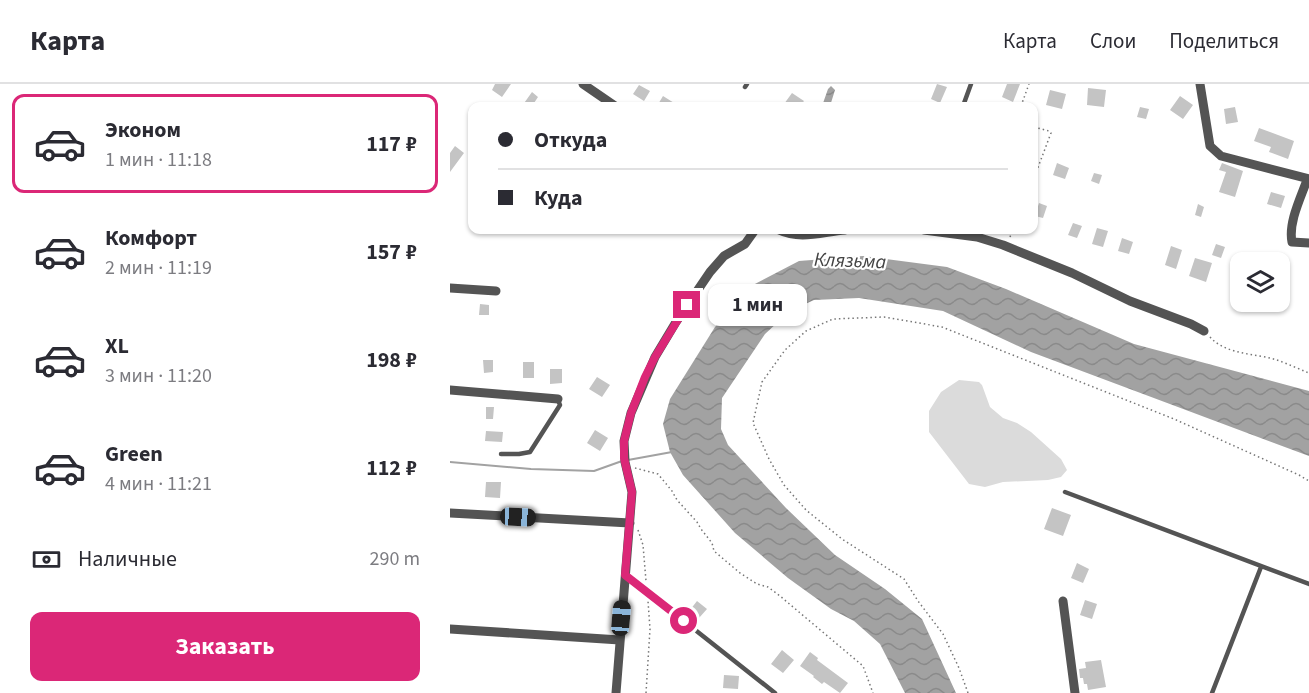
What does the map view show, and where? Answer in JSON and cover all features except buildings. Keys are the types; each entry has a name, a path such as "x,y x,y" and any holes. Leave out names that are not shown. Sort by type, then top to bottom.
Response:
{"street":[{"path":"1200,84 1210,146 1215,152 1221,156 1308,180 1290,234 1292,242 1309,243"},
{"path":"588,85 610,102"},
{"path":"616,693 632,492 625,460 624,441 631,413 655,357 676,322 724,256 745,244 752,234"},
{"path":"792,234 805,236 818,234"},
{"path":"954,234 977,237 1003,245 1204,331"},
{"path":"450,288 496,291"},
{"path":"450,390 558,399"},
{"path":"450,513 630,523"},
{"path":"1063,602 1075,693"},
{"path":"450,629 620,640"}],"lane":[{"path":"964,102 971,84"},
{"path":"501,454 530,452 560,405 558,399"},
{"path":"1065,492 1309,584"},
{"path":"1212,693 1261,567"},
{"path":"625,575 775,693"}],"path":[{"path":"1022,102 1029,84"},
{"path":"1038,128 1049,131 1051,134 1038,168"},
{"path":"968,693 943,634 904,579 842,539 806,510 784,485 769,459 753,423 762,382 785,350 806,331 833,319 884,317 942,327 1174,419 1309,481"},
{"path":"1204,331 1217,345 1277,360 1309,373"},
{"path":"625,460 637,469 658,474 697,522 712,543 714,550 740,573 757,584 768,587 780,596 863,666 873,693"},
{"path":"630,523 639,532 643,545 650,629 646,693"}],"shaded area":[{"path":"959,380 979,382 990,407 1003,418 1031,432 1061,459 1067,470 1061,477 1048,480 1003,482 985,487 969,484 929,432 929,411 941,392"}],"water":[{"path":"831,86 835,90 831,102 823,102"},
{"name":"Клязьма","path":"863,256 947,267 1006,289 1134,344 1309,391 1309,456 1031,352 943,311 859,298 814,300 790,311 765,334 722,398 721,429 728,445 786,508 835,555 885,589 922,619 956,693 905,693 880,644 854,621 831,609 788,578 735,533 683,475 670,452 663,424 670,399 715,327 753,285 799,261"}],"waterway":[{"path":"628,460 672,452"},
{"path":"450,462 531,469 594,471 622,461"}],"route":[{"path":"684,621 625,575 632,492 624,458 624,441 631,413 645,377 687,305"}]}
